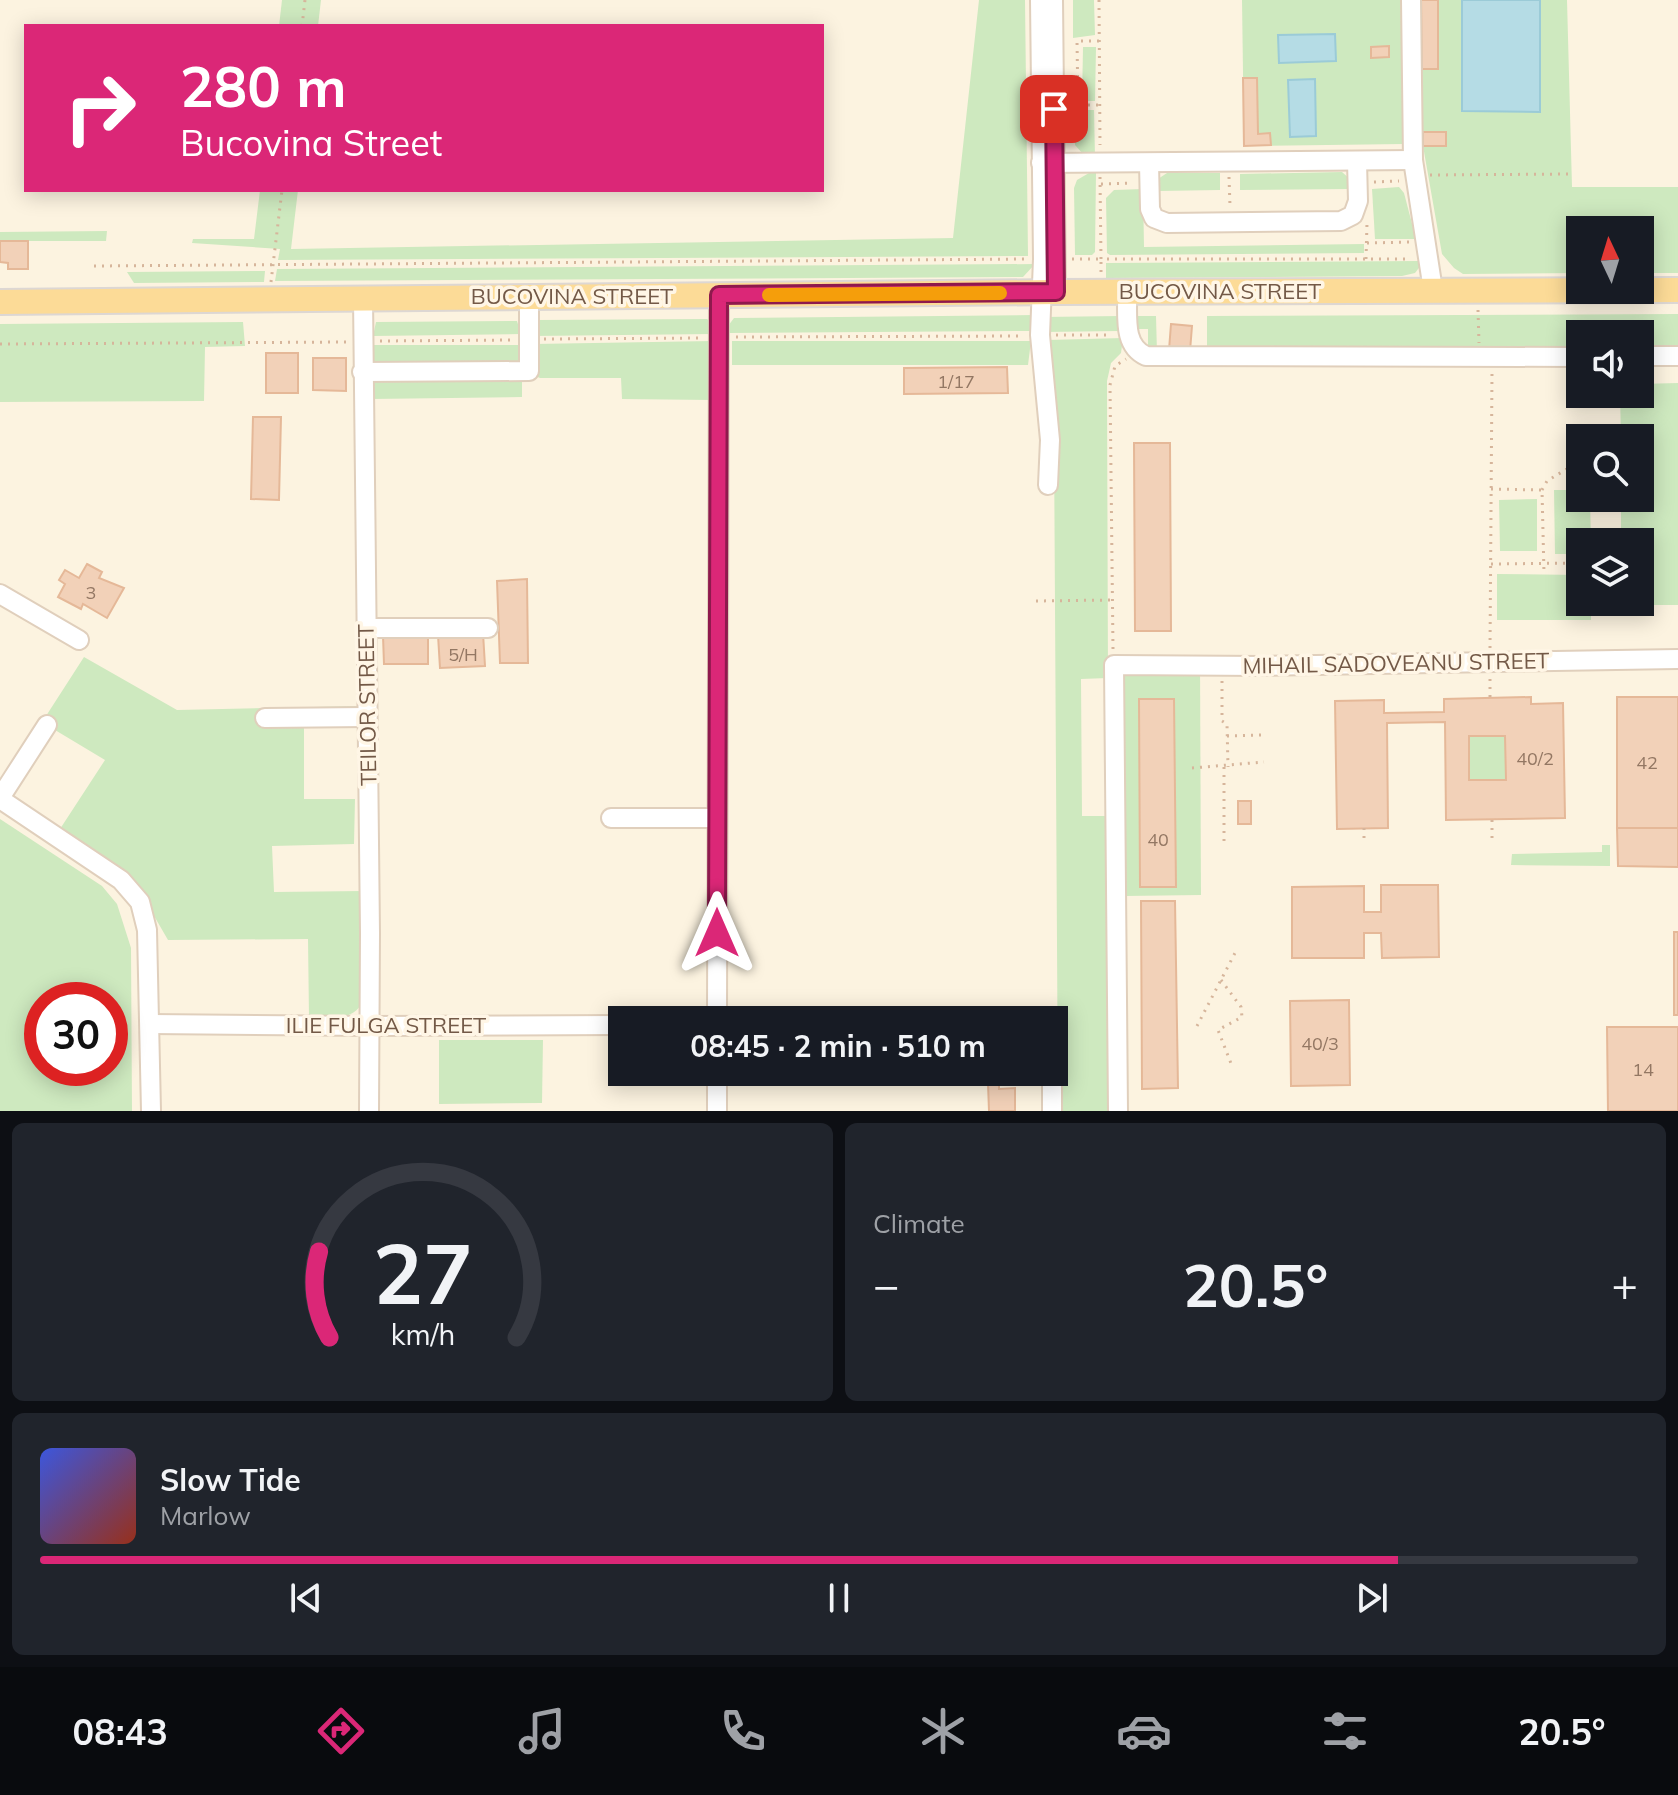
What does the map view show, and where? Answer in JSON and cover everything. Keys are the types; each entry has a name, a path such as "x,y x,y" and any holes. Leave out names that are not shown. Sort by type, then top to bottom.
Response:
{"main road":[{"name":"BUCOVINA STREET","path":"0,302 1049,292 1678,290"}],"street":[{"path":"1040,0 1055,259 1040,335 1050,440 1048,485"},
{"path":"1049,292 1048,164 1053,0"},
{"path":"1411,0 1414,167 1433,290"},
{"path":"1048,164 1357,161 1414,167"},
{"path":"1149,163 1150,209 1154,218 1167,223 1341,221 1353,215 1358,201 1357,161"},
{"path":"1127,292 1133,343 1146,356 1566,357"},
{"path":"717,1006 719,295"},
{"path":"362,372 529,371 529,297"},
{"name":"TEILOR STREET","path":"363,298 369,1111"},
{"path":"1654,356 1678,356"},
{"path":"0,594 79,640"},
{"path":"366,628 488,628"},
{"name":"MIHAIL SADOVEANU STREET","path":"1114,665 1490,670 1678,659"},
{"path":"1114,665 1118,1111"},
{"path":"265,718 367,717"},
{"path":"47,725 0,799 121,880 140,902 147,930 151,1111"},
{"path":"611,818 717,818"},
{"name":"ILIE FULGA STREET","path":"150,1024 608,1025"},
{"path":"717,1086 717,1111"},
{"path":"1052,1086 1052,1111"}],"path":[{"path":"302,24 305,0"},
{"path":"1099,0 1101,259"},
{"path":"1099,41 1077,41 1077,89 1078,105 1100,105"},
{"path":"1229,162 1230,222"},
{"path":"1414,167 1571,174"},
{"path":"1101,184 1149,183"},
{"path":"270,299 282,192"},
{"path":"1367,243 1418,242"},
{"path":"94,266 1031,259"},
{"path":"1055,259 1427,259"},
{"path":"1478,290 1480,349 1492,358 1490,698"},
{"path":"0,344 1040,335 1133,343"},
{"path":"1114,665 1110,385 1115,366 1133,343"},
{"path":"1544,574 1542,490 1547,481 1566,469"},
{"path":"1491,489 1542,490"},
{"path":"1491,564 1566,563"},
{"path":"1036,601 1113,600"},
{"path":"1222,680 1222,721 1227,724 1224,844"},
{"path":"1227,736 1263,735"},
{"path":"1192,768 1264,762"},
{"path":"1492,820 1492,842"},
{"path":"1364,828 1364,844"},
{"path":"1197,1026 1235,953"},
{"path":"1221,980 1241,1007 1242,1017 1218,1030 1232,1066"}],"green space":[{"path":"282,0 321,0 318,24 279,24"},
{"path":"979,0 1025,0 1028,256 278,260 280,249 192,243 193,239 254,239 260,192 298,192 291,249 953,238"},
{"path":"1073,0 1094,0 1095,35 1073,38"},
{"path":"1242,0 1402,0 1404,144 1244,146"},
{"path":"1421,0 1567,0 1572,187 1678,187 1678,273 1654,273 1654,216 1566,216 1566,273 1463,274 1442,254 1423,146"},
{"path":"1083,47 1096,47 1095,101 1082,101"},
{"path":"1074,110 1094,110 1095,157 1083,154 1075,145"},
{"path":"1342,172 1351,180 1349,189 1240,190 1240,174"},
{"path":"1089,173 1096,173 1095,252 1092,255 1075,255 1074,188 1077,180"},
{"path":"1167,173 1220,173 1220,190 1158,191 1155,181"},
{"path":"1399,187 1404,193 1416,239 1375,239 1372,189"},
{"path":"1143,189 1144,247 1364,244 1364,253 1110,255 1107,253 1106,198 1114,190"},
{"path":"107,231 106,241 0,241 0,232"},
{"path":"1419,261 1422,264 1415,273 1402,276 1106,278 1106,263"},
{"path":"1035,264 1023,277 275,281 277,269"},
{"path":"265,271 264,282 134,283 127,272"},
{"path":"1678,314 1678,351 1654,351 1654,320 1566,320 1566,351 1207,353 1207,316"},
{"path":"1034,315 1034,331 728,333 728,326 734,318"},
{"path":"1120,316 1120,331 1043,332 1043,317"},
{"path":"1135,316 1156,316 1157,353 1148,353 1148,329 1135,329"},
{"path":"707,319 713,324 713,334 533,336 537,320"},
{"path":"517,321 521,334 373,336 376,322"},
{"path":"243,322 245,346 205,347 204,401 0,402 0,324"},
{"path":"1123,338 1121,353 1111,363 1107,381 1108,678 1081,679 1082,816 1109,816 1110,1111 1058,1111 1058,1086 1068,1086 1068,1006 1057,1006 1054,438 1047,340"},
{"path":"712,341 711,400 622,399 621,378 540,378 533,375 534,344"},
{"path":"732,341 1031,341 1028,365 732,365"},
{"path":"371,345 522,345 522,365 373,366"},
{"path":"522,376 522,397 371,399 371,377"},
{"path":"1678,383 1678,605 1654,605 1654,528 1621,528 1621,512 1654,512 1654,424 1621,424 1620,408 1654,408 1654,384"},
{"path":"1554,490 1566,490 1566,512 1590,512 1591,528 1566,528 1566,554 1555,554"},
{"path":"1537,499 1537,551 1500,551 1499,500"},
{"path":"1497,574 1566,575 1566,616 1591,616 1591,620 1497,620"},
{"path":"84,657 177,710 362,706 353,726 304,727 304,799 355,799 354,844 272,846 274,892 363,891 362,1004 357,1010 338,1018 309,1018 308,939 168,940 135,883 60,829 105,760 55,730 46,716"},
{"path":"1200,657 1201,895 1125,896 1123,658"},
{"path":"1469,736 1505,736 1506,780 1469,780"},
{"path":"0,819 102,886 117,904 131,948 132,1111 0,1111"},
{"path":"1602,845 1610,845 1610,866 1511,865 1512,854 1602,852"},
{"path":"439,1040 543,1040 542,1103 439,1104"}],"water":[{"path":"1462,0 1540,0 1540,112 1462,111"},
{"path":"1335,34 1336,61 1279,63 1278,35"},
{"path":"1315,79 1316,136 1290,137 1288,80"}],"building":[{"path":"1421,0 1438,0 1438,69 1422,69"},
{"path":"1389,46 1389,57 1371,58 1371,47"},
{"path":"1243,78 1257,78 1258,134 1270,133 1271,145 1244,146"},
{"path":"1423,132 1446,132 1446,146 1423,146"},
{"path":"0,241 28,241 28,269 8,269 8,263 0,262"},
{"path":"1171,324 1192,326 1190,351 1169,350"},
{"path":"266,353 298,353 298,393 266,393"},
{"path":"313,358 346,358 346,391 313,390"},
{"path":"1007,367 1008,393 904,394 904,368"},
{"path":"253,417 281,417 279,500 251,499"},
{"path":"1134,443 1170,443 1171,631 1135,631"},
{"path":"87,564 102,572 99,578 124,588 107,618 83,604 81,609 58,597 65,584 59,580 65,570 79,578"},
{"path":"527,579 528,663 500,663 497,581"},
{"path":"483,633 485,666 440,668 438,635"},
{"path":"383,636 428,636 428,664 384,664"},
{"path":"1531,697 1531,704 1563,703 1565,818 1446,820 1445,722 1387,723 1388,828 1337,829 1335,701 1384,700 1384,713 1444,712 1444,699","holes":["1469,736 1505,736 1506,780 1469,780"]},
{"path":"1617,697 1678,697 1678,828 1617,828"},
{"path":"1139,699 1174,699 1176,887 1140,887"},
{"path":"1238,801 1251,801 1251,824 1238,824"},
{"path":"1617,828 1678,828 1678,867 1618,866"},
{"path":"1381,885 1438,885 1439,957 1382,958 1381,933 1364,933 1364,958 1292,958 1292,887 1364,886 1364,912 1381,912"},
{"path":"1141,901 1175,901 1178,1088 1142,1089"},
{"path":"1674,932 1678,932 1678,1015 1674,1015"},
{"path":"1349,1000 1350,1085 1291,1086 1290,1001"},
{"path":"1607,1027 1678,1027 1678,1111 1608,1111"},
{"path":"988,1086 1015,1088 1015,1111 989,1111"}],"slow traffic":[{"path":"769,295 1000,293"}],"route":[{"path":"717,933 719,295 1056,292 1054,109"}]}
